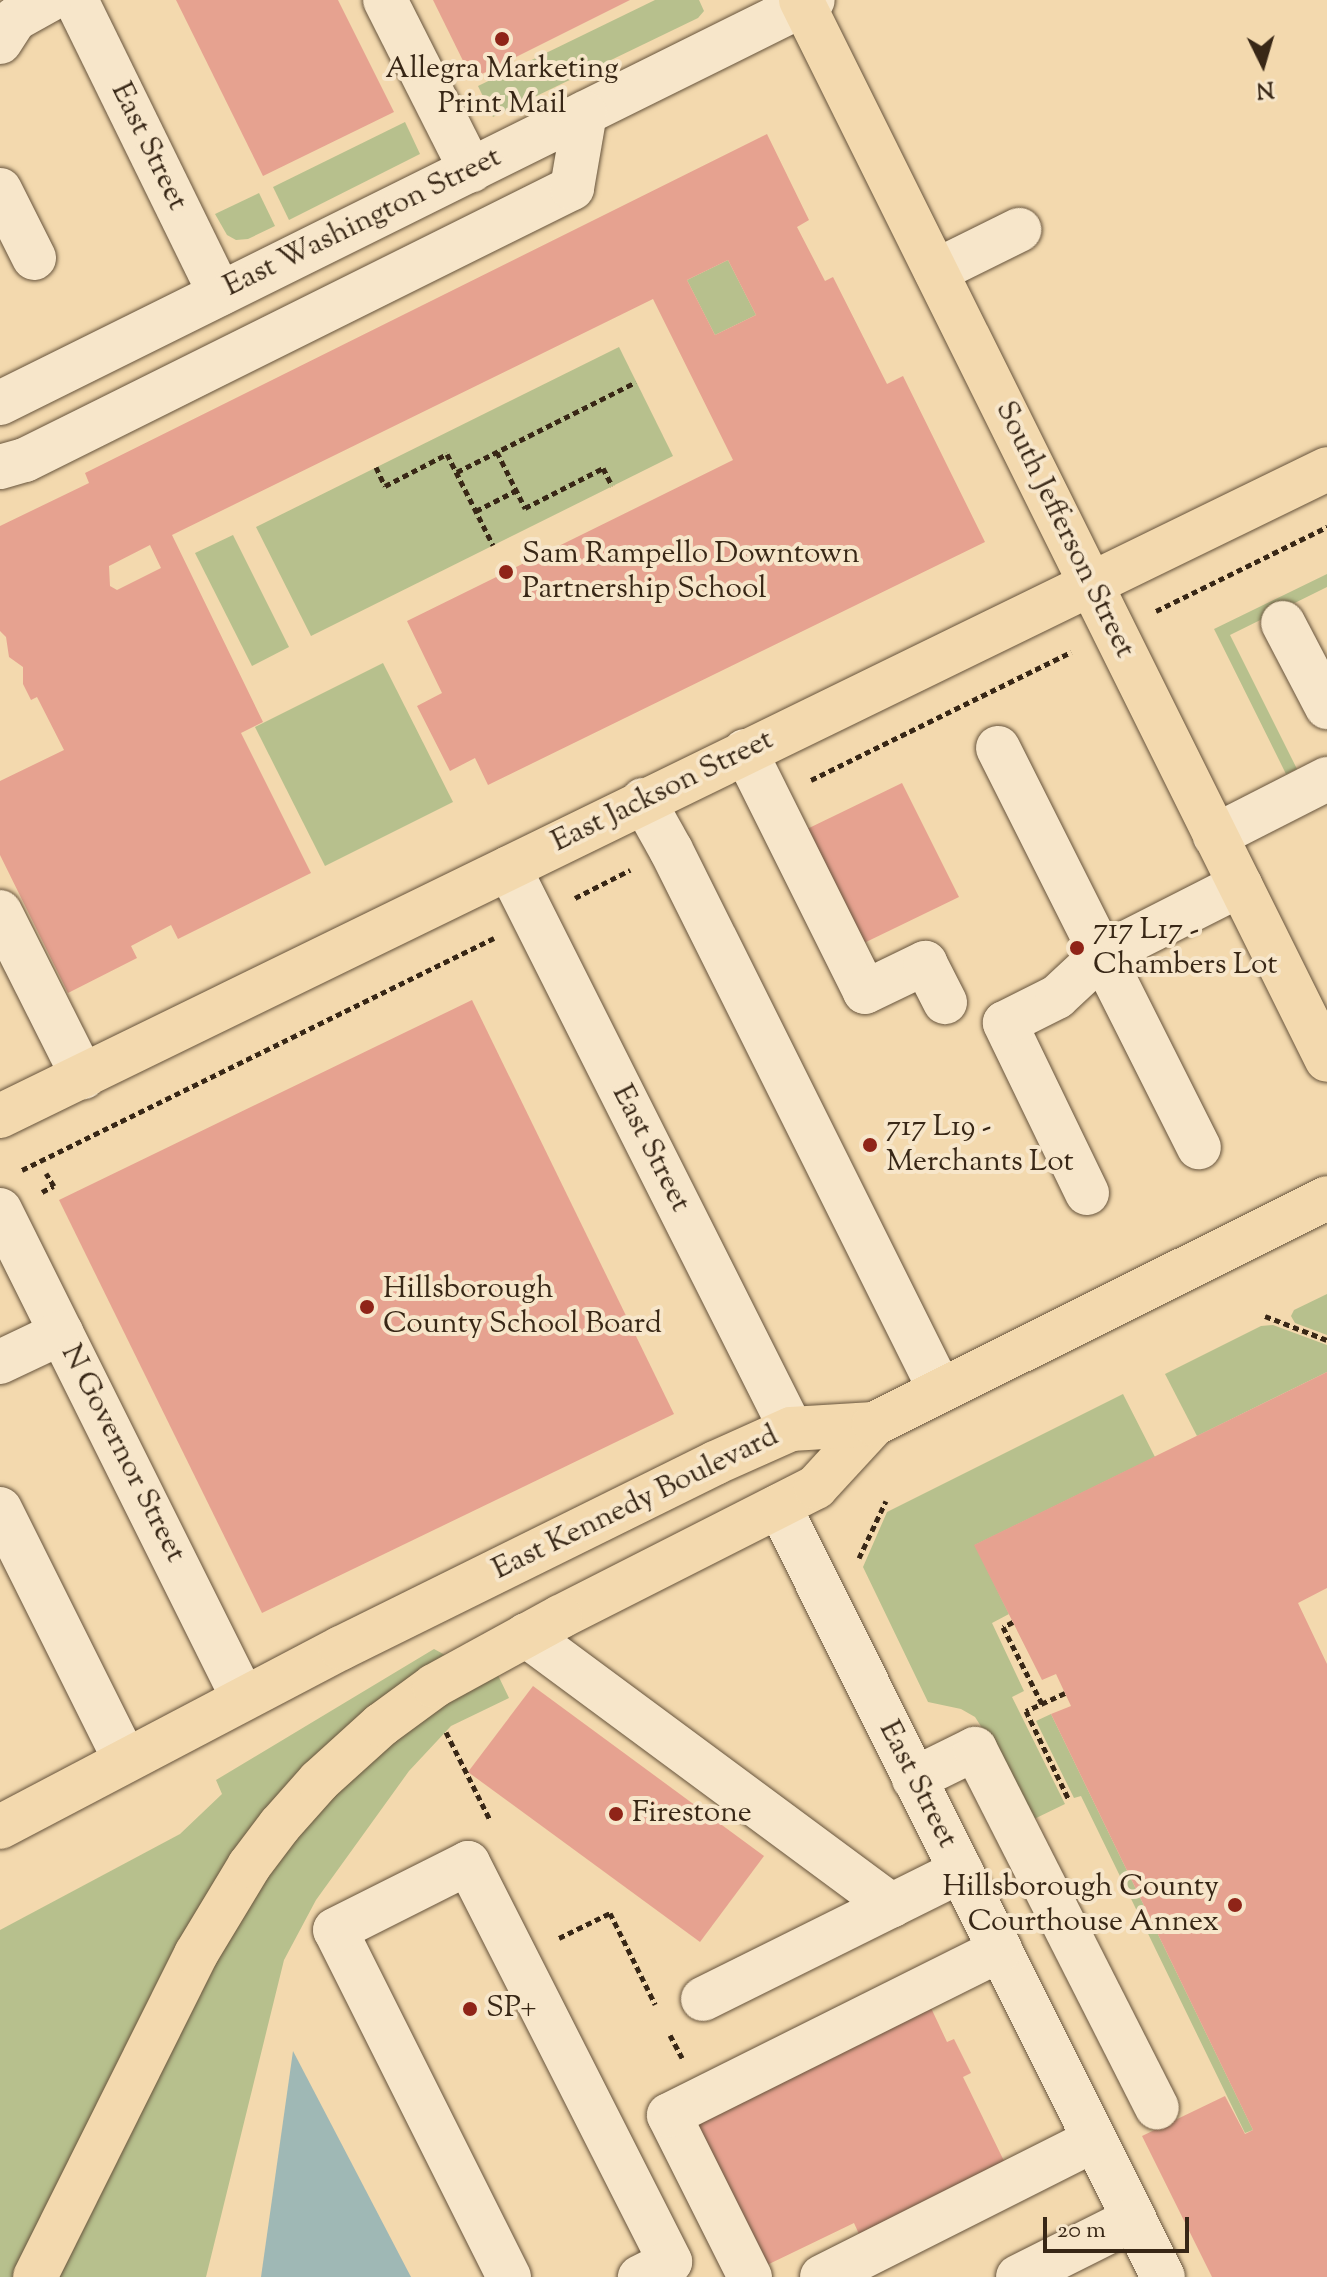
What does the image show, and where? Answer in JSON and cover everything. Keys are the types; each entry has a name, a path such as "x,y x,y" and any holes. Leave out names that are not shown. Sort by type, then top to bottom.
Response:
{"main road":[{"name":"South Jefferson Street","path":"806,1 1090,585 1327,1060"},
{"name":"East Jackson Street","path":"0,1116 643,800 1090,585 1323,482"},
{"name":"East Kennedy Boulevard","path":"0,1827 243,1698 715,1463 791,1429 874,1424 1327,1198"},
{"path":"35,2277 196,1954 249,1866 319,1781 381,1725 434,1686 543,1626 816,1487 874,1424"}],"street":[{"path":"0,42 15,19 49,0"},
{"name":"East Street","path":"76,0 220,294"},
{"path":"385,0 471,170"},
{"name":"East Washington Street","path":"0,403 806,1"},
{"path":"0,467 25,460 572,188 585,113"},
{"path":"0,190 34,258"},
{"path":"936,271 1019,230"},
{"path":"1283,623 1327,707"},
{"path":"998,748 1199,1147"},
{"path":"745,751 865,992 925,963 945,1002"},
{"path":"1215,836 1327,779"},
{"path":"643,800 671,850 940,1390"},
{"name":"East Street","path":"509,868 791,1429"},
{"path":"1087,1193 1005,1023 1057,997 1102,955 1240,885"},
{"path":"0,912 83,1077"},
{"name":"N Governor Street","path":"0,1210 243,1698"},
{"path":"0,1362 61,1333"},
{"name":"East Street","path":"779,1506 1163,2277"},
{"path":"0,1509 125,1760"},
{"path":"543,1626 892,1906"},
{"path":"914,1779 975,1749 1157,2108"},
{"path":"509,2277 335,1930 468,1863 670,2262 640,2277"},
{"path":"703,1999 961,1871"},
{"path":"750,2277 669,2115 1000,1950"},
{"path":"822,2277 1094,2140"},
{"path":"1018,2277 1134,2219"}],"path":[{"path":"457,472 636,382"},
{"path":"497,452 525,508 603,468 612,486"},
{"path":"376,467 385,486 447,454 493,545"},
{"path":"476,511 517,490"},
{"path":"46,1173 54,1186"},
{"path":"1265,1316 1327,1340"},
{"path":"854,1570 886,1501"},
{"path":"1013,1622 1003,1627 1042,1704"},
{"path":"1065,1693 1026,1711 1069,1800"},
{"path":"445,1730 495,1829"},
{"path":"551,1942 610,1913 657,2007"},
{"path":"663,2021 683,2061"}],"green space":[{"path":"655,0 699,0 704,11 698,18 493,117 478,86"},
{"path":"405,122 420,154 289,220 273,187"},
{"path":"259,193 275,226 248,239 236,240 227,235 215,214"},
{"path":"728,260 756,315 715,335 687,280"},
{"path":"619,347 673,456 311,636 256,527"},
{"path":"233,535 289,647 252,666 195,553"},
{"path":"1327,574 1327,587 1230,635 1297,769 1286,774 1214,629"},
{"path":"383,663 453,802 325,866 255,727"},
{"path":"1327,1294 1327,1335 1295,1323 1291,1316 1294,1310"},
{"path":"1273,1325 1327,1345 1327,1372 1197,1436 1165,1374 1261,1326"},
{"path":"1123,1394 1155,1457 975,1545 1009,1614 992,1623 1024,1691 1012,1697 1065,1804 1030,1821 993,1745 975,1717 961,1709 928,1702 863,1567 887,1512"},
{"path":"434,1649 482,1675 495,1669 509,1698 451,1726 409,1771 316,1900 284,1960 206,2277 0,2277 0,1930 180,1834 222,1794 216,1780"},
{"path":"1051,1714 1253,2130 1245,2133 1081,1796 1074,1798 1036,1721"}],"water":[{"path":"293,2051 411,2277 261,2277"}],"building":[{"path":"176,0 338,0 394,112 263,176"},
{"name":"Allegra Marketing Print Mail","path":"433,0 630,0 472,79"},
{"path":"767,134 809,220 797,227 825,281 833,277 887,384 903,376 985,542 488,785 475,758 450,771 417,706 442,693 407,621 733,460 653,299 172,535 263,722 241,733 311,873 178,939 171,925 131,946 137,958 68,993 0,855 0,781 64,750 37,697 31,700 23,684 23,667 9,657 6,637 0,631 0,526 89,483 85,473","holes":["728,260 756,315 715,335 687,280","150,545 161,568 117,590 110,586 109,566"]},
{"path":"902,783 959,897 864,943 807,829"},
{"name":"Hillsborough County School Board","path":"472,1000 674,1414 262,1613 59,1200"},
{"name":"Hillsborough County Courthouse Annex","path":"1327,1372 1327,1588 1298,1603 1327,1664 1327,2277 1212,2277 1142,2136 1225,2096 1245,2134 1253,2130 1051,1714 1071,1706 1056,1674 1042,1680 974,1545"},
{"name":"Firestone","path":"533,1686 764,1856 700,1942 468,1772"},
{"path":"924,1993 947,2042 954,2039 971,2073 963,2077 1005,2163 859,2234 854,2223 767,2265 694,2117"}],"place":[{"name":"Allegra Marketing Print Mail","path":"502,39"},
{"name":"Sam Rampello Downtown Partnership School","path":"506,572"},
{"name":"717 L17 - Chambers Lot","path":"1077,948"},
{"name":"717 L19 - Merchants Lot","path":"870,1145"},
{"name":"Hillsborough County School Board","path":"367,1307"},
{"name":"Firestone","path":"616,1814"},
{"name":"Hillsborough County Courthouse Annex","path":"1235,1905"},
{"name":"SP+","path":"470,2009"}]}
